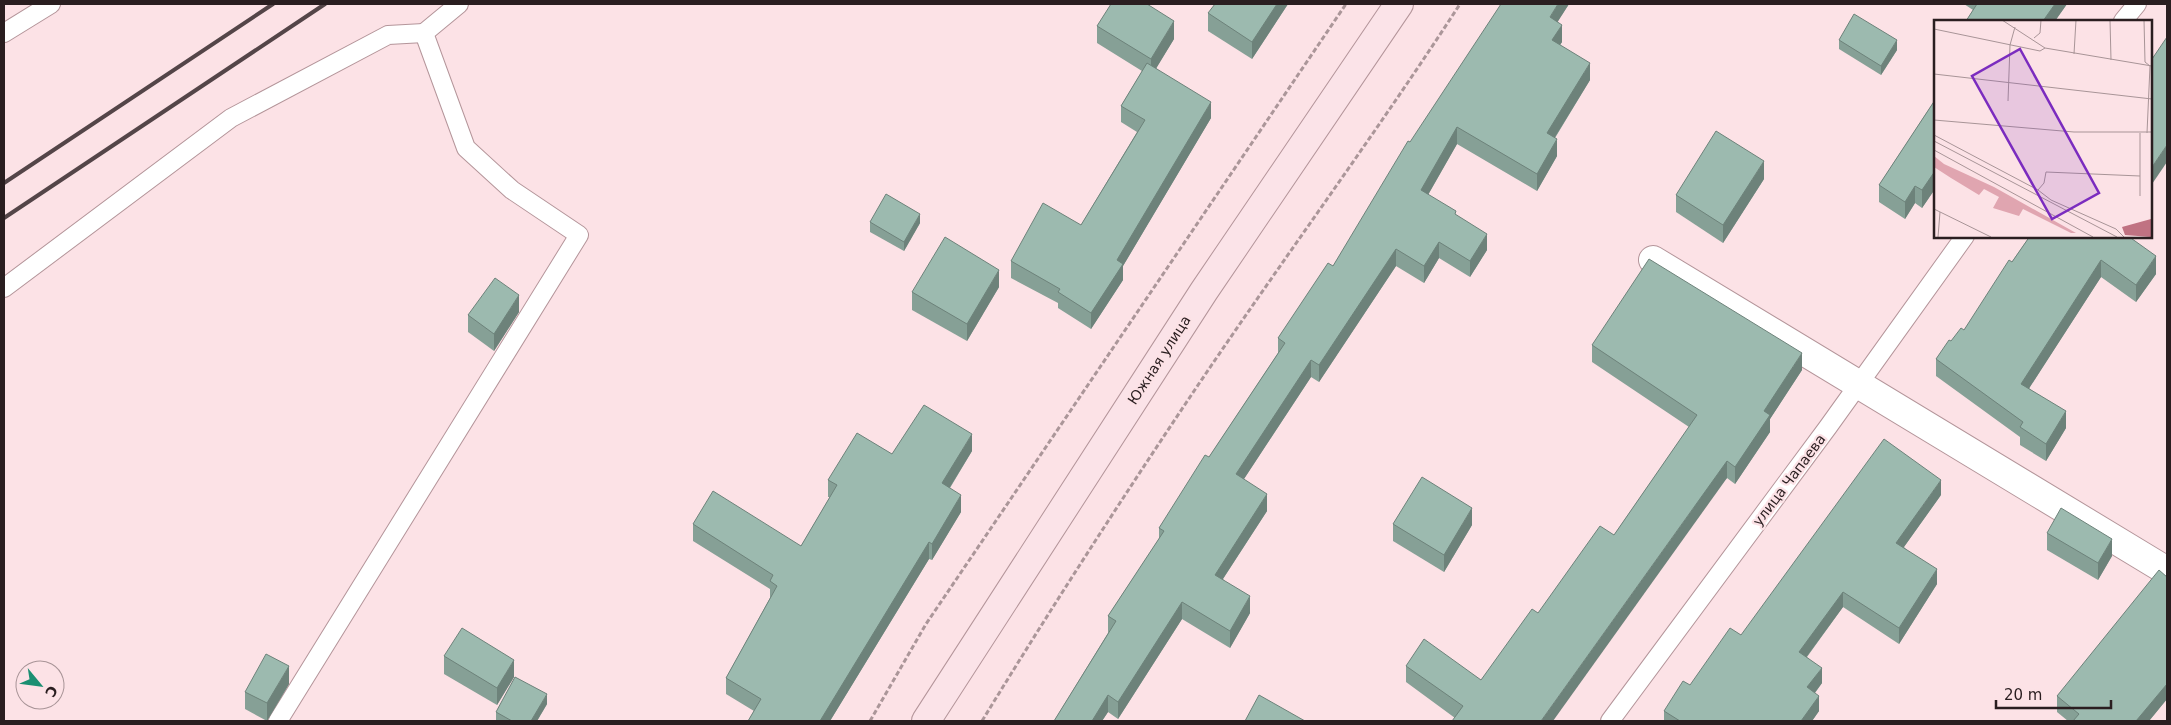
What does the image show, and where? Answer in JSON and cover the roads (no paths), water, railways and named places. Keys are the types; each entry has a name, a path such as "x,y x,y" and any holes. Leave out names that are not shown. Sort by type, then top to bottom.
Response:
{"street":[{"name":"Южная улица","path":"926,721 1204,290 1399,4"},
{"path":"1653,260 2167,571"}],"lane":[{"path":"4,33 51,4"},
{"path":"4,288 232,118 388,35 424,32 459,4"},
{"path":"2124,20 2137,4"},
{"path":"278,721 579,235 512,190 466,148 424,32"},
{"name":"улица Чапаева","path":"1610,721 1858,385 1964,238"}],"railway":[{"path":"4,183 273,4"},
{"path":"4,218 325,4"}]}
